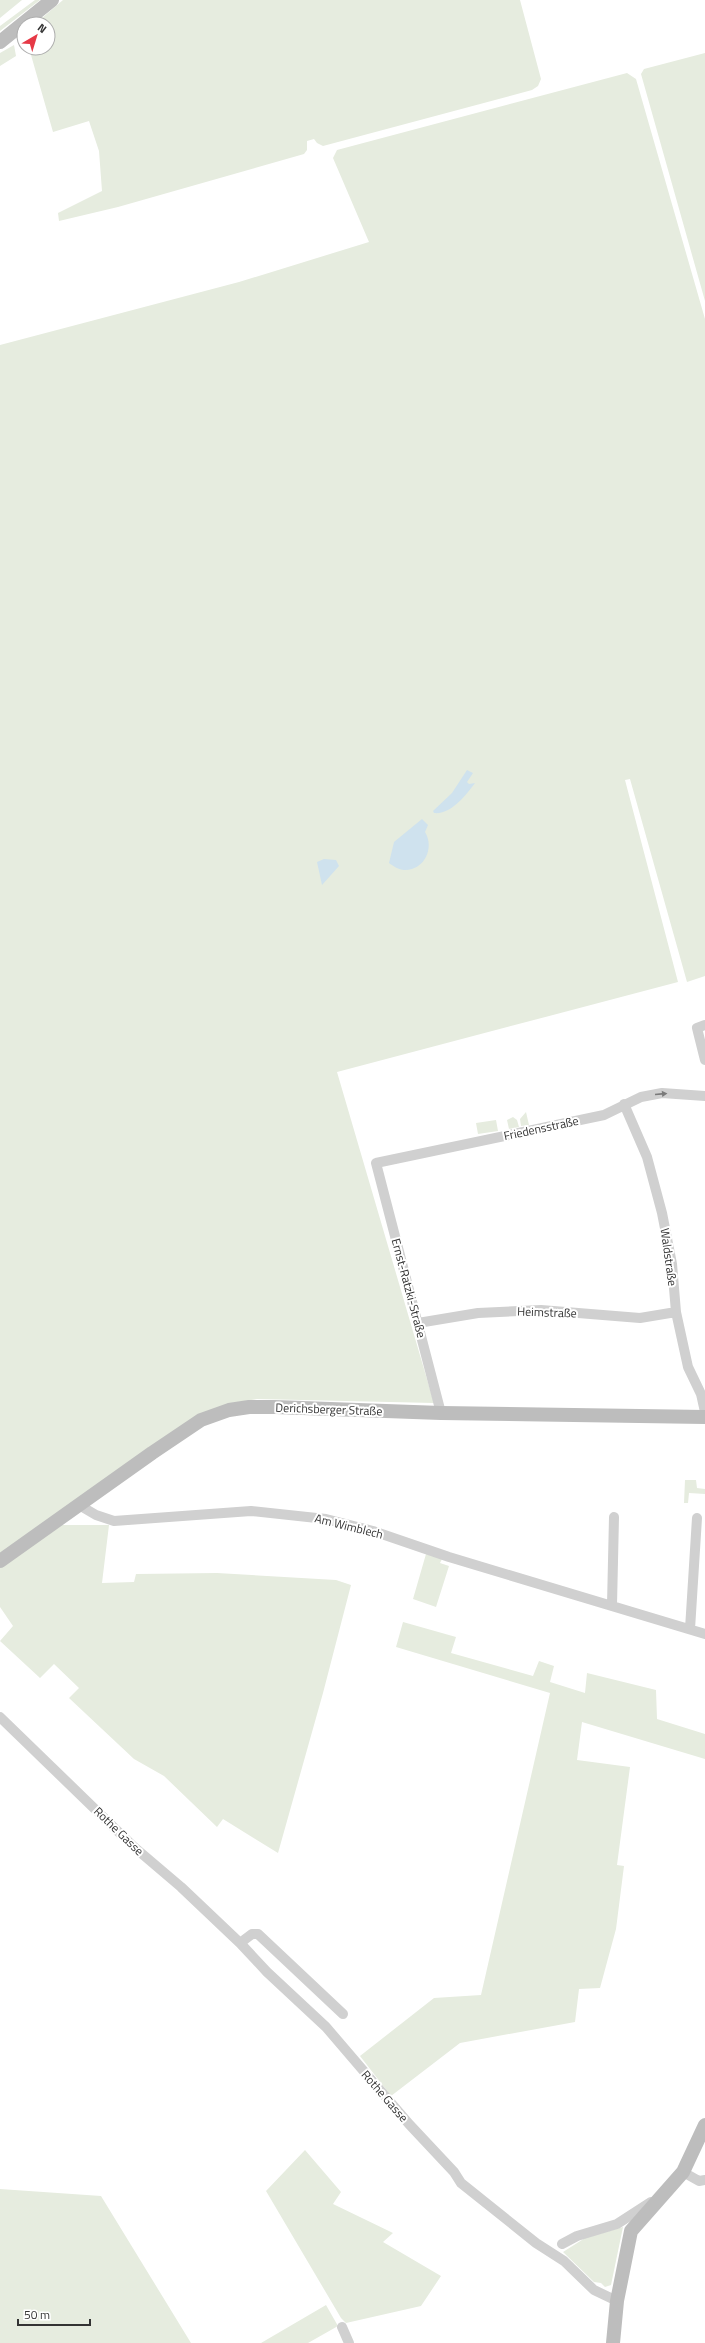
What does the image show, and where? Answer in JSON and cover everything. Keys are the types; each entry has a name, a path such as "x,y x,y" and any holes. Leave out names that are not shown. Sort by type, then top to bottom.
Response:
{"street":[{"path":"0,42 52,0"},
{"path":"701,1026 705,1060"},
{"name":"Friedensstraße","path":"376,1163 604,1115 641,1097 662,1094 705,1096"},
{"name":"Waldstraße","path":"624,1104 647,1157 662,1213 672,1264 676,1312 688,1367 700,1394 705,1412"},
{"name":"Ernst-Ratzki-Straße","path":"376,1163 441,1413"},
{"name":"Heimstraße","path":"418,1323 478,1313 541,1310 640,1318 676,1312"},
{"name":"Derichsberger Straße","path":"0,1561 186,1430 211,1416 229,1410 249,1407 275,1407 441,1413 705,1417"},
{"name":"Am Wimblech","path":"79,1505 96,1515 114,1521 251,1511 326,1519 373,1531 449,1557 705,1634"},
{"path":"612,1606 614,1517"},
{"path":"690,1629 697,1518"},
{"name":"Rothe Gasse","path":"0,1717 134,1847 181,1887 240,1943 267,1972 326,2027 408,2124 454,2172 461,2183 536,2243 564,2261 594,2290 618,2301"},
{"path":"240,1943 252,1934 258,1934 343,2014"},
{"path":"613,2343 618,2301 631,2232 683,2172 696,2148 705,2125"},
{"path":"683,2172 699,2181 705,2180"},
{"path":"562,2244 577,2236 617,2224 663,2195"},
{"path":"342,2327 349,2343"}],"shaded area":[{"path":"0,0 22,0 0,18"},
{"path":"35,0 40,0 19,16 16,16 16,19 0,31 0,26"},
{"path":"63,0 520,0 541,79 538,86 532,90 323,146 317,143 314,139 307,141 307,150 304,154 118,207 59,221 58,213 102,191 99,151 89,121 53,132 31,56 56,56 56,16 44,16"},
{"path":"14,45 16,56 0,66 0,53"},
{"path":"705,53 705,301 641,74 644,69"},
{"path":"627,73 636,79 705,319 705,976 687,982 630,779 625,780 678,982 337,1072 434,1403 257,1399 232,1403 0,1555 0,345 239,282 369,242 333,158 337,150"},
{"path":"526,1112 529,1125 521,1126 520,1119"},
{"path":"513,1117 517,1120 519,1127 509,1129 507,1120"},
{"path":"496,1120 498,1131 478,1134 476,1123"},
{"path":"685,1480 696,1480 697,1488 705,1489 705,1494 689,1493 688,1503 684,1503"},
{"path":"62,1525 109,1525 102,1583 134,1582 136,1574 217,1573 336,1580 351,1585 323,1693 278,1853 223,1819 217,1827 164,1776 134,1759 69,1698 79,1688 54,1664 40,1678 0,1641 13,1626 0,1607 0,1568"},
{"path":"426,1554 442,1559 440,1563 449,1566 436,1607 413,1599"},
{"path":"403,1622 456,1637 451,1653 533,1676 539,1661 554,1666 550,1682 585,1693 587,1673 656,1690 657,1719 705,1734 705,1759 582,1722 577,1760 630,1767 617,1865 624,1866 616,1929 600,1988 579,1989 575,2022 460,2043 391,2096 360,2056 434,1998 481,1995 550,1693 396,1647"},
{"path":"305,2150 341,2192 333,2204 393,2233 383,2242 441,2276 421,2306 346,2323 341,2318 266,2191"},
{"path":"0,2189 101,2196 191,2343 0,2343"},
{"path":"623,2227 611,2285 605,2287 601,2283 594,2282 563,2252 585,2238"},
{"path":"326,2305 338,2326 308,2343 261,2343"}],"water":[{"path":"467,770 473,773 467,782 469,784 475,783 463,798 452,808 440,813 434,813 433,811 452,793"},
{"path":"422,819 428,825 425,832 429,845 426,857 417,867 402,870 396,868 389,863 394,842"},
{"path":"324,859 336,860 339,866 322,885 317,862"}]}
